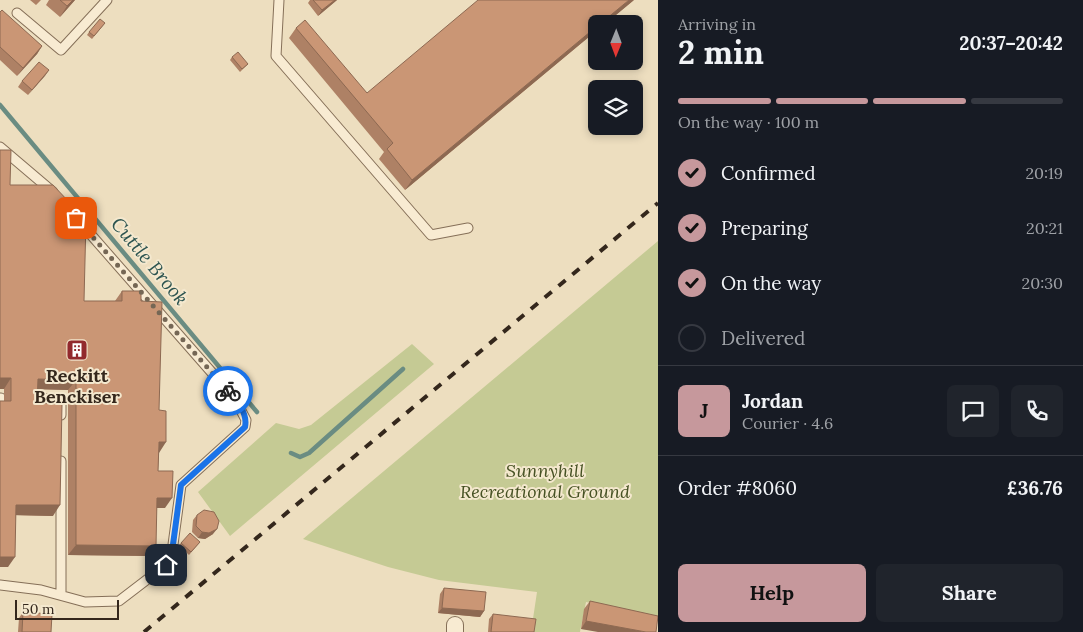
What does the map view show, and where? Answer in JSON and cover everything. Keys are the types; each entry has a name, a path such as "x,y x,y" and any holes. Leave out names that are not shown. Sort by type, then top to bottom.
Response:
{"lane":[{"path":"17,13 61,50 107,0"},
{"path":"279,0 276,56 431,235 468,228"},
{"path":"0,147 59,199"},
{"path":"0,584 61,595 85,602 119,601 166,565 172,552 181,485 245,427 246,420 235,399 71,213"},
{"path":"33,398 61,399 61,428"},
{"path":"61,448 61,595"}],"green space":[{"name":"Sunnyhill Recreational Ground","path":"658,241 658,617 586,602 580,632 531,632 537,592 439,580 388,567 303,539"},
{"path":"412,344 434,364 230,536 198,492 276,423 299,429 311,425"}],"building":[{"path":"60,0 73,0 67,6"},
{"path":"313,0 335,0 322,10"},
{"path":"478,0 629,0 611,15 588,15 588,34 412,180 387,149 393,143 296,28 305,20 367,93"},
{"path":"2,10 42,46 23,68 0,47 0,12"},
{"path":"100,19 105,23 94,36 89,32"},
{"path":"238,52 248,64 242,69 232,57"},
{"path":"39,62 49,70 32,90 22,81"},
{"name":"Reckitt Benckiser","path":"0,150 11,150 10,185 53,185 86,220 84,301 122,301 122,291 141,291 141,301 162,302 159,410 166,411 166,442 159,442 158,471 173,471 172,498 157,498 156,546 76,545 76,380 38,379 37,403 62,404 60,505 16,505 15,557 0,557 0,401 11,401 11,378 0,378"},
{"path":"204,510 214,512 219,521 217,529 209,533 202,532 196,526 197,515"},
{"path":"190,533 200,542 191,552 181,543"},
{"path":"444,588 486,592 484,611 442,608"},
{"path":"590,601 658,616 656,632 646,632 586,621"},
{"path":"23,612 52,614 51,632 22,632"},
{"path":"493,614 536,619 534,632 491,632"}],"waterway":[{"name":"Cuttle Brook","path":"0,105 257,412"},
{"name":"Cuttle Brook","path":"291,453 300,457 309,453 403,369"}],"railway":[{"path":"144,632 658,203"}],"way so far":[{"path":"76,218 228,391"}],"place":[{"name":"Reckitt Benckiser","path":"77,350"}],"route":[{"path":"166,565 172,552 181,485 245,427 246,420 242,410 228,391"}]}
